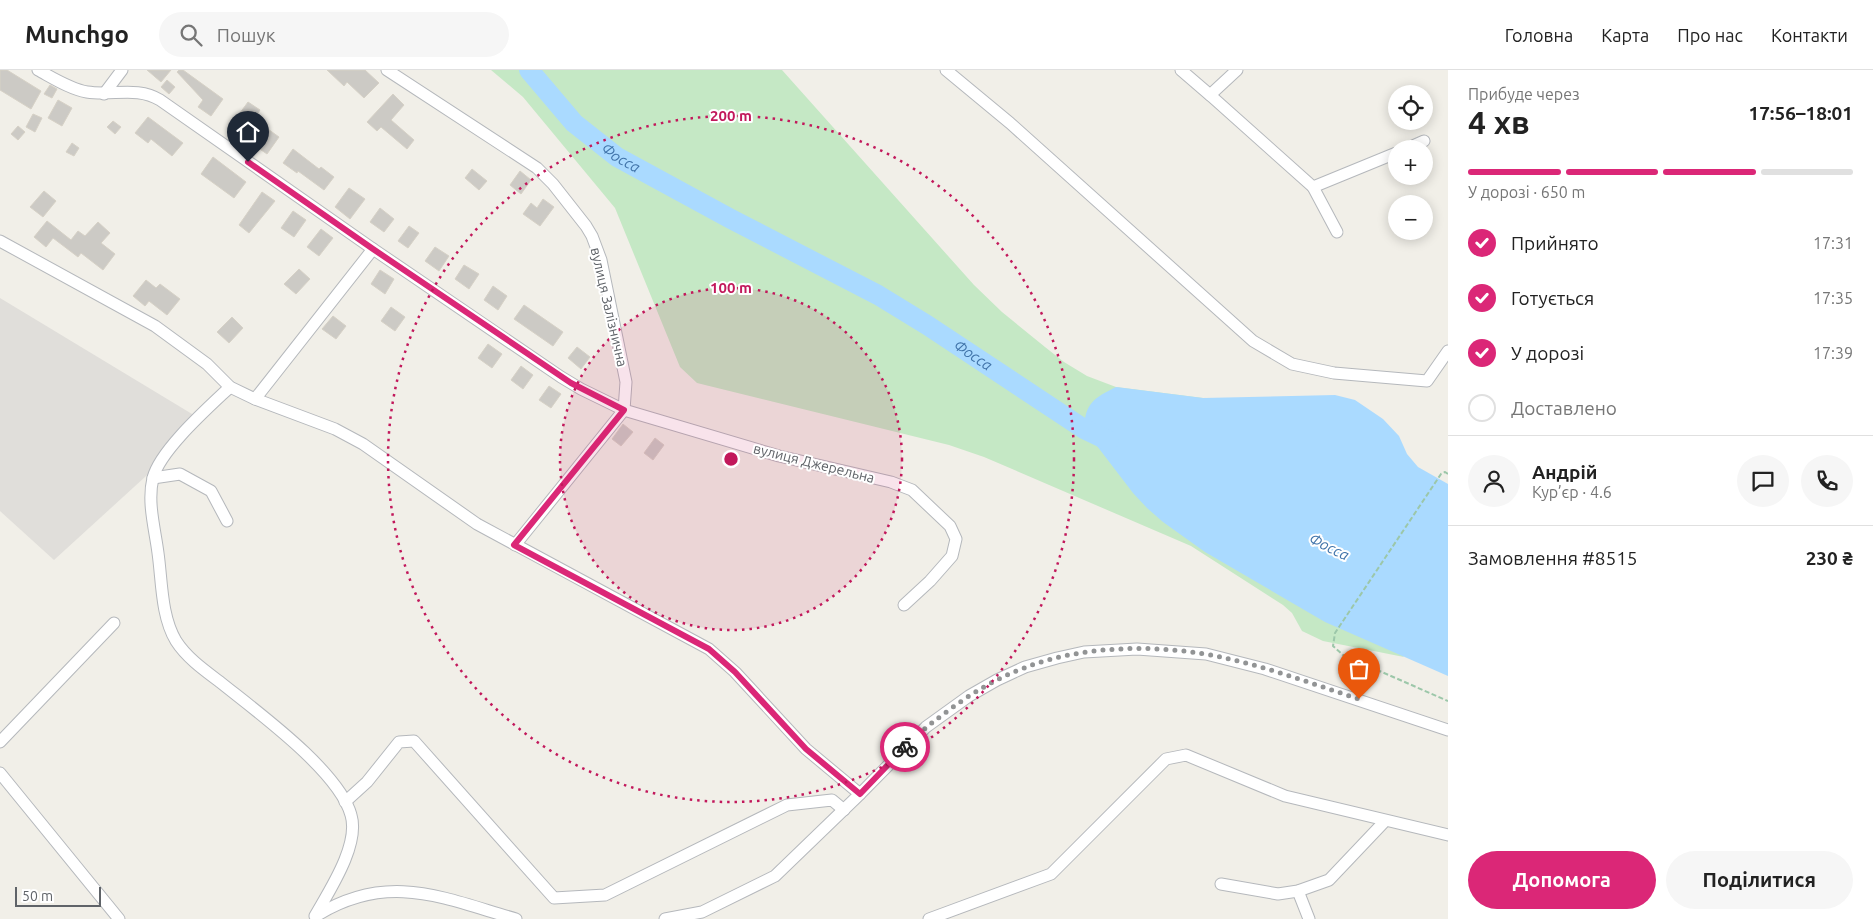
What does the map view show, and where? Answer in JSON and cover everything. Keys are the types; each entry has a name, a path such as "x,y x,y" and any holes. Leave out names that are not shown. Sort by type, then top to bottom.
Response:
{"street":[{"name":"вулиця Джерельна","path":"38,70 78,90 104,94 134,92 148,94 160,100 373,249 571,383 624,410 779,456 891,482 912,490 950,526 956,540 952,556 930,581 904,605"},
{"path":"104,94 122,70"},
{"name":"вулиця Залізнична","path":"387,70 537,168 553,184 586,226 601,260 626,382 624,410"},
{"path":"946,70 1010,124 1253,341 1292,364 1334,373 1427,381 1448,351"},
{"path":"1181,70 1313,188 1337,232"},
{"path":"1210,95 1237,70"},
{"path":"1313,188 1388,156"},
{"path":"0,241 155,326 207,364 230,387 255,399 335,429 363,444 462,515 514,545 709,649 735,672 806,749 860,794"},
{"path":"255,399 373,249"},
{"path":"230,387 197,418 169,451 157,466 153,478 151,502 167,619 176,640 189,657 278,728 316,764 345,802 352,816 350,845 342,867 314,918"},
{"path":"514,545 624,410"},
{"path":"153,478 180,474 211,492 227,521"},
{"path":"0,742 114,623"},
{"path":"665,919 702,912 775,876 926,727 969,696 1024,668 1084,652 1137,649 1186,651 1226,658 1448,730"},
{"path":"345,802 368,782 399,742 414,741 554,898 605,895 787,805 832,800 844,810"},
{"path":"930,919 1051,874 1166,759 1179,756 1186,755 1285,796 1448,835"},
{"path":"0,773 119,919"},
{"path":"1221,884 1278,894 1298,891 1329,880 1385,821"},
{"path":"314,918 331,906 364,894 400,890 450,900 516,919"},
{"path":"1298,891 1310,919"}],"path":[{"path":"1448,474 1445,472 1441,474 1335,633 1333,646 1343,655 1448,700"}],"shaded area":[{"path":"0,298 197,417 157,466 54,560 0,511"}],"green space":[{"path":"491,70 782,70 974,285 1002,312 1064,362 1087,376 1116,387 1203,398 1404,657 1323,641 1302,631 1292,613 1283,605 1191,546 984,457 949,445 697,383 680,367 615,208 523,97"}],"water":[{"path":"1116,387 1203,398 1335,395 1355,400 1383,419 1399,436 1407,454 1418,467 1448,484 1448,676 1325,622 1205,552 1163,522 1133,493 1084,429 1086,413 1092,402"}],"building":[{"path":"0,70 7,70 41,91 31,109 0,90"},
{"path":"147,70 171,70 161,82"},
{"path":"183,70 223,99 211,116 198,107 203,100 177,72"},
{"path":"327,70 365,70 379,83 364,98 347,82 344,86"},
{"path":"167,80 175,87 169,94 161,87"},
{"path":"50,85 57,89 52,98 44,94"},
{"path":"393,94 404,105 391,120 414,140 407,149 381,127 377,131 367,122"},
{"path":"58,100 72,108 62,126 48,118"},
{"path":"248,102 260,110 254,119 279,137 267,154 229,128"},
{"path":"33,114 42,118 35,132 26,127"},
{"path":"148,117 183,143 172,156 151,139 148,143 135,133"},
{"path":"113,121 121,127 115,134 107,127"},
{"path":"18,126 25,132 18,140 11,134"},
{"path":"72,143 79,148 74,156 66,152"},
{"path":"293,149 319,169 321,167 334,177 324,190 298,171 297,173 283,163"},
{"path":"213,157 246,182 234,198 201,174"},
{"path":"472,169 487,181 479,190 465,178"},
{"path":"520,171 531,180 521,194 510,185"},
{"path":"349,188 365,199 350,219 335,207"},
{"path":"44,191 56,201 43,217 30,207"},
{"path":"262,192 275,201 249,233 239,225"},
{"path":"543,199 554,207 540,226 523,214 531,203 537,208"},
{"path":"380,208 394,219 384,232 370,222"},
{"path":"293,211 306,220 294,237 281,228"},
{"path":"47,221 71,240 78,231 85,236 98,222 110,233 101,243 115,254 103,270 81,253 78,257 53,238 46,247 34,237"},
{"path":"409,226 419,233 408,248 398,241"},
{"path":"321,229 333,238 319,256 307,247"},
{"path":"435,247 449,256 439,271 425,261"},
{"path":"464,265 479,274 469,289 455,279"},
{"path":"299,269 310,279 296,294 284,284"},
{"path":"380,270 394,279 385,294 371,284"},
{"path":"146,280 156,288 160,284 180,299 167,315 149,301 145,306 133,296"},
{"path":"493,286 507,296 498,310 484,300"},
{"path":"524,305 563,332 553,346 514,319"},
{"path":"391,307 405,317 395,331 381,321"},
{"path":"333,316 346,326 336,339 322,329"},
{"path":"232,317 243,328 229,343 217,332"},
{"path":"488,344 502,354 492,368 478,358"},
{"path":"577,347 590,357 581,369 568,358"},
{"path":"521,366 533,375 523,389 511,380"},
{"path":"549,386 561,394 551,408 539,400"},
{"path":"623,424 633,432 621,446 612,439"},
{"path":"655,438 664,445 653,460 644,453"}],"waterway":[{"name":"Фосса","path":"529,70 574,123 617,157 731,219 878,295 927,325 1084,429 1109,441"}],"way so far":[{"path":"905,747 926,727 969,696 997,680 1024,668 1084,652 1137,649 1186,651 1206,654 1265,669 1359,699"}],"route":[{"path":"248,162 571,383 624,410 514,545 709,649 735,672 806,749 860,794 905,747"}]}
